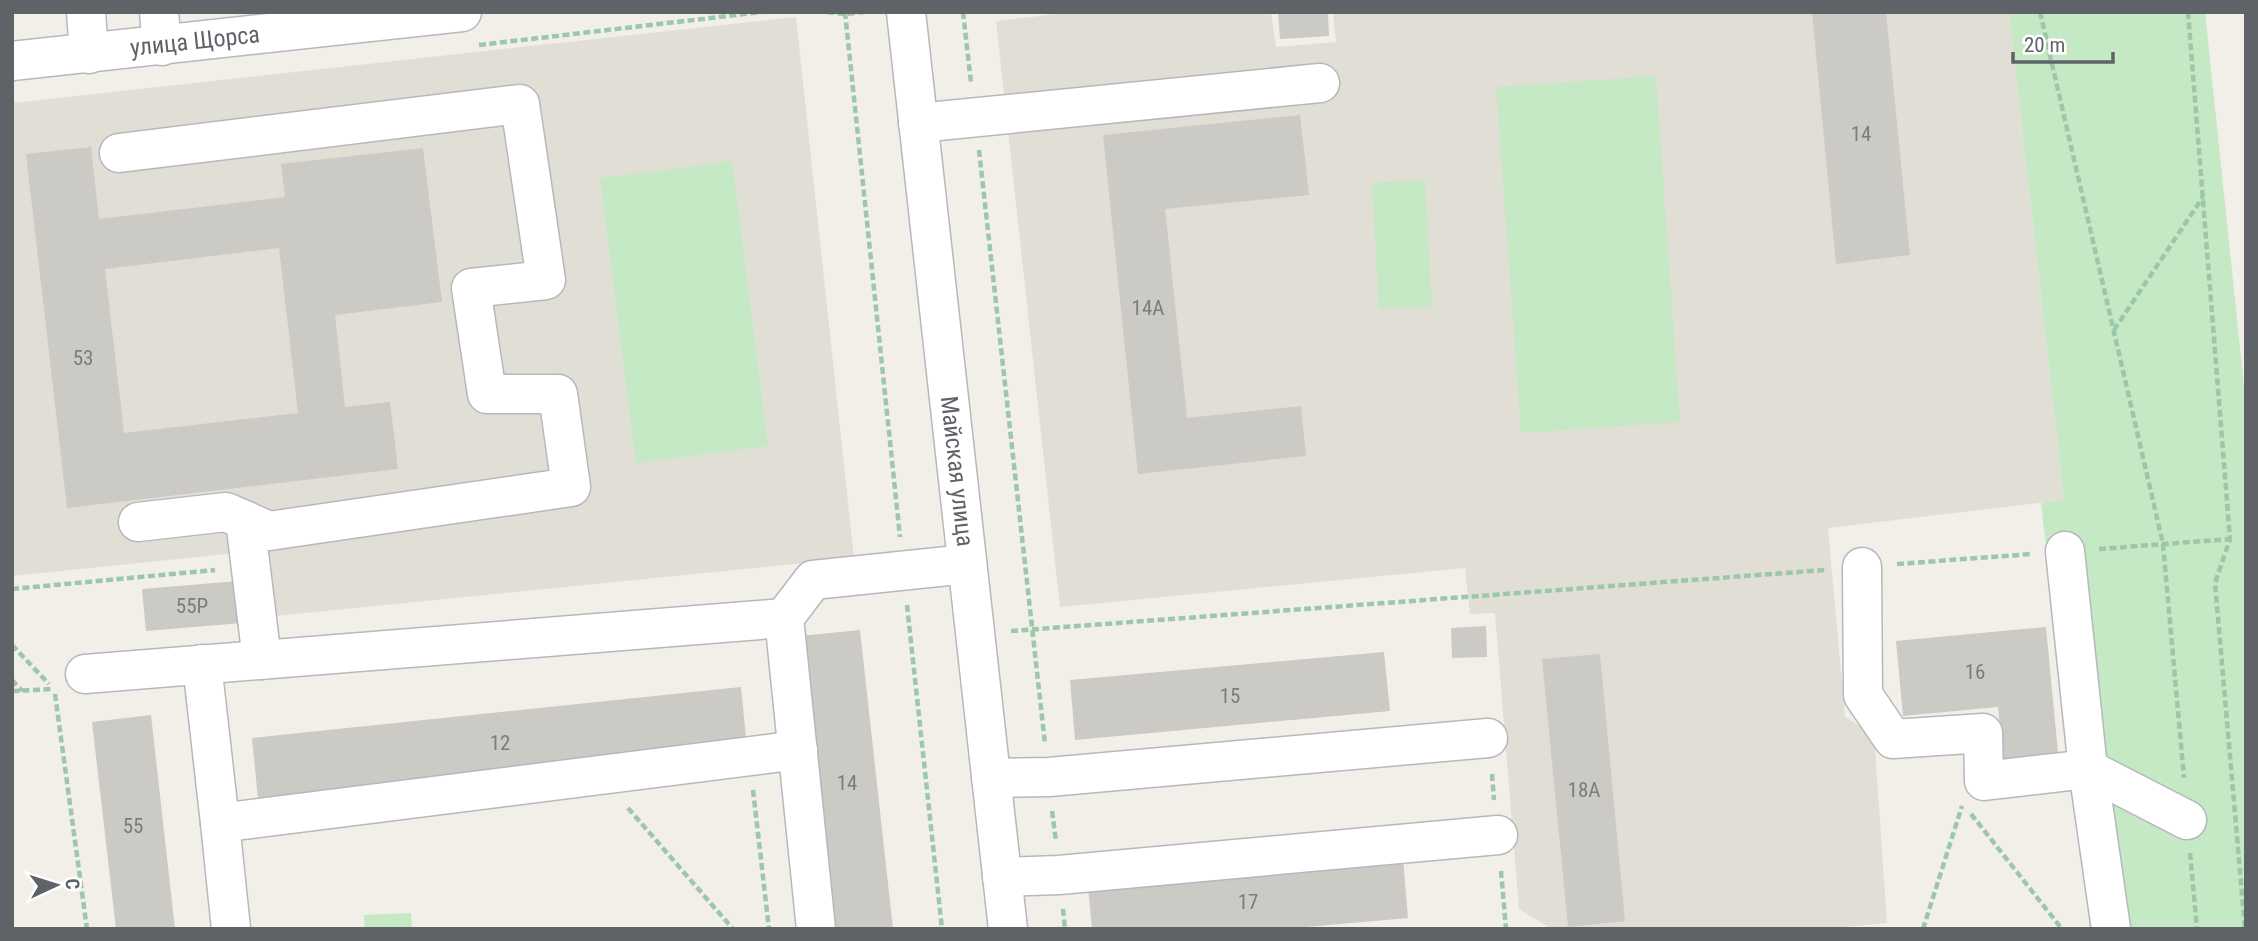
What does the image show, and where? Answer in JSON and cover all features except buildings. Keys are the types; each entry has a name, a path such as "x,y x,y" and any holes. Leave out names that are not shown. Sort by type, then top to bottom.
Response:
{"street":[{"path":"86,12 89,54"},
{"name":"улица Щорса","path":"12,61 89,54 160,29 462,12"},
{"name":"Майская улица","path":"906,12 1007,929"},
{"path":"918,123 1320,83"},
{"path":"119,153 520,104 546,280 471,288 486,394 558,394 571,487 269,531 226,512 138,522"},
{"path":"245,520 262,660"},
{"path":"2064,551 2088,769 2111,929"},
{"path":"816,929 784,618 813,580 967,564"},
{"path":"1861,567 1863,695 1893,739 1983,733 1984,781 2088,769 2187,820"},
{"path":"68,684 202,664 784,618"},
{"path":"202,664 231,929"},
{"path":"991,778 1049,777 1488,738"},
{"path":"220,823 798,750"},
{"path":"1002,877 1059,875 1498,835"}],"path":[{"path":"827,12 863,12"},
{"path":"964,12 1065,929"},
{"path":"2040,12 2163,544 2197,929"},
{"path":"845,13 942,929"},
{"path":"2188,13 2230,539 2215,583 2245,929"},
{"path":"2114,331 2203,197"},
{"path":"975,632 1032,631 2230,539"},
{"path":"12,589 250,567"},
{"path":"12,645 68,684"},
{"path":"12,680 22,691"},
{"path":"12,691 68,684"},
{"path":"68,684 87,929"},
{"path":"750,757 769,929"},
{"path":"600,775 733,929"},
{"path":"1923,929 1963,804 2062,929"}],"shaded area":[{"path":"1073,12 1271,12 1276,47 1336,42 1333,12 2009,12 2064,500 1828,528 1845,717 1874,735 1887,923 1825,929 1552,929 1519,909 1495,613 1470,614 1465,568 1060,607 996,21"},
{"path":"796,17 854,558 275,616 267,550 12,576 12,103"}],"green space":[{"path":"2009,12 2205,12 2246,405 2246,929 2090,929 2041,503 2064,500"},
{"path":"1656,76 1680,422 1521,433 1496,87"},
{"path":"732,161 768,446 636,463 600,178"},
{"path":"1425,180 1432,306 1379,309 1372,183"},
{"path":"411,913 412,929 365,929 364,915"}]}
